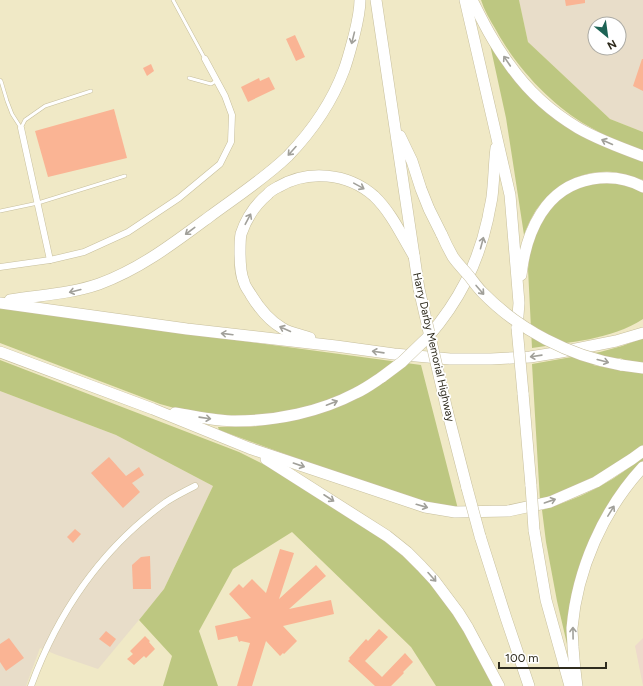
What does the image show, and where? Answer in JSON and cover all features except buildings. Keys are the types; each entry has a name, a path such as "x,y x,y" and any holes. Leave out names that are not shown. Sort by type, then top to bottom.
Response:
{"highway":[{"path":"0,302 59,294 81,289 103,282 131,270 166,249 268,173 288,155 305,135 320,116 334,91 344,70 351,48 360,9 360,0"},
{"name":"Harry Darby Memorial Highway","path":"376,0 419,289 466,488 506,618 529,686"},
{"path":"465,0 510,196 519,303"},
{"path":"472,0 486,27 508,63 538,97 565,120 579,128 612,144 643,156"},
{"path":"395,127 412,161 429,209 454,257 482,292 494,304 514,320 554,344 587,357 621,365 643,368"},
{"path":"153,408 207,419 235,421 276,418 305,413 334,403 356,393 382,377 402,362 442,321 459,294 480,250 492,198 497,140"},
{"path":"336,346 283,329 269,319 260,309 244,282 240,264 241,235 248,218 268,192 285,183 308,176 330,176 353,183 364,188 373,195 389,213 414,256"},
{"path":"570,686 546,600 534,530 517,328 523,261 526,245 535,223 553,198 568,187 578,182 599,177 610,177 631,181 643,187"},
{"path":"0,302 187,329 401,355 450,359 491,359 561,352 616,341 643,332"},
{"path":"616,341 633,333 643,325"},
{"path":"0,352 153,408 249,448 425,507 455,512 508,511 550,502 596,482 643,451"},
{"path":"249,448 289,472 387,536 407,552 434,580 458,612 499,686"},
{"path":"577,686 572,630 580,584 590,554 608,515 643,466"}],"street":[{"path":"0,267 50,260 84,252 128,232 179,198 220,164 231,142 232,115 225,96 205,59"},
{"path":"21,128 50,260"},
{"path":"31,686 45,650 62,617 91,574 126,535 146,518 167,502 195,486"}],"lane":[{"path":"173,0 205,59"},
{"path":"189,78 211,84 216,80"},
{"path":"0,80 6,101 21,128"},
{"path":"21,128 25,120 45,106 91,91"},
{"path":"0,211 38,203 125,176"}],"shaded area":[{"path":"519,0 643,0 643,132 610,119 528,42"},
{"path":"0,391 116,435 213,486 163,591 98,669 40,648 26,686 0,686"},
{"path":"643,638 643,686 635,646"}],"green space":[{"path":"481,0 519,0 528,42 610,119 643,132 643,151 615,140 588,126 548,96 524,71 504,44 489,19"},
{"path":"489,40 530,94 643,161 643,180 620,173 602,172 590,173 570,180 551,193 543,201 534,213 524,235 506,118"},
{"path":"599,181 623,184 643,192 643,319 631,326 604,336 532,348 528,269 533,238 553,204 573,189"},
{"path":"0,308 421,365 458,509 409,499 219,430 218,427 250,427 291,421 313,415 378,376 344,394 306,408 256,417 235,417 178,409 160,404 0,343"},
{"path":"643,338 643,364 632,363 620,358 613,358 593,365 643,373 643,446 607,471 540,501 532,364 600,352"},
{"path":"0,360 239,452 273,469 337,508 409,558 446,599 495,686 436,686 411,647 292,532 233,569 199,631 218,686 163,686 172,656 139,620 164,589 213,486 116,435 0,391"},
{"path":"643,457 643,463 604,514 569,643 567,644 557,601 546,542 542,510 595,489 608,482"}]}
